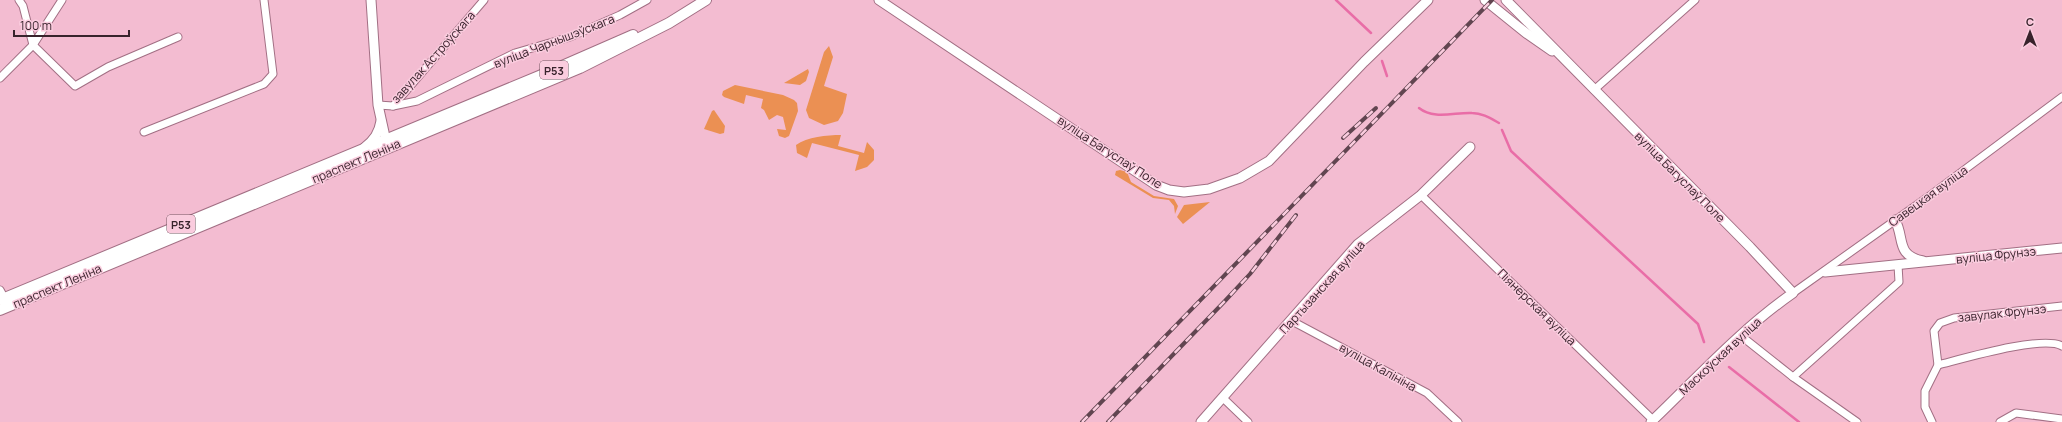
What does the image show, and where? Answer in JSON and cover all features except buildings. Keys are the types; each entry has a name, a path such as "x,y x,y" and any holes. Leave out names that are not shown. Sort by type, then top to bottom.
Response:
{"main road":[{"path":"371,0 378,105 387,143"},
{"name":"праспект Леніна","path":"3,301 363,149 387,143 407,131 630,36 696,0"},
{"name":"праспект Леніна","path":"3,301 387,143 580,68 669,23 706,0"},
{"name":"вуліца Багуслаў Поле","path":"879,0 1156,185 1169,190 1184,192 1209,188 1240,178 1269,161 1364,62 1426,3 1433,0"},
{"name":"вуліца Багуслаў Поле","path":"1486,0 1526,34 1566,61"},
{"name":"вуліца Багуслаў Поле","path":"1506,0 1750,247 1793,294"},
{"path":"381,118 392,131 407,131"},
{"path":"363,149 374,140 378,132 381,118"},
{"name":"Партызанская вуліца","path":"1201,422 1292,321 1358,244 1421,195 1470,147"},
{"name":"вуліца Фрунзэ","path":"1895,220 1898,226 1900,243 1907,254 1914,259 1930,262"},
{"name":"вуліца Фрунзэ","path":"1825,272 2062,248"},
{"name":"Маскоўская вуліца","path":"1652,421 1740,335 1774,306 1793,294"}],"street":[{"path":"19,0 23,6 33,45 75,86 108,66 178,37"},
{"path":"0,78 33,45 62,0"},
{"path":"144,132 264,84 272,74 264,0"},
{"name":"завулак Астроўскага","path":"378,105 393,106 484,0"},
{"name":"вуліца Чарнышэўскага","path":"393,106 417,101 515,53 570,37 620,15 647,0"},
{"path":"1594,90 1695,0"},
{"name":"Савецкая вуліца","path":"1793,294 2062,97"},
{"name":"Піянерская вуліца","path":"1421,195 1652,421"},
{"path":"1792,377 1898,282 1898,265"},
{"name":"завулак Фрунзэ","path":"1938,365 1934,331 1940,323 1954,318 2062,306"},
{"name":"вуліца Калініна","path":"1292,321 1427,393 1458,422"},
{"path":"1740,335 1792,377 1857,422"},
{"path":"1932,422 1925,407 1924,391 1938,365 2015,347 2056,342 2062,346"},
{"path":"1222,398 1248,422"},
{"path":"2000,422 2016,413 2062,419"}],"shaded area":[{"path":"829,46 833,57 824,86 847,94 843,113 838,121 824,125 809,118 806,110 824,52"},
{"path":"808,69 809,72 806,81 800,85 784,83"},
{"path":"735,85 783,95 794,100 797,103 798,111 789,136 785,138 779,136 777,129 786,130 783,117 777,115 769,120 764,110 761,108 763,99 746,95 744,104 722,95 723,91"},
{"path":"714,110 725,126 724,133 720,134 704,129 712,111"},
{"path":"841,135 838,146 864,153 867,142 874,150 874,160 867,167 855,171 859,155 812,143 807,158 797,153 796,145 801,142 811,138"},
{"path":"1120,170 1127,172 1131,182 1154,196 1174,199 1178,206 1175,214 1174,206 1169,200 1153,198 1115,175 1116,171"},
{"path":"1210,202 1183,224 1177,217 1184,205"}],"waterway":[{"path":"1336,0 1371,33"},
{"path":"1382,61 1387,76"},
{"path":"1419,108 1425,112 1438,115 1476,113 1486,116 1499,123"},
{"path":"1502,130 1511,151 1698,324 1704,342"},
{"path":"1729,367 1799,422"}],"railway":[{"path":"1082,422 1492,0"},
{"path":"1343,138 1376,108"},
{"path":"1108,422 1250,274 1296,215"}]}
